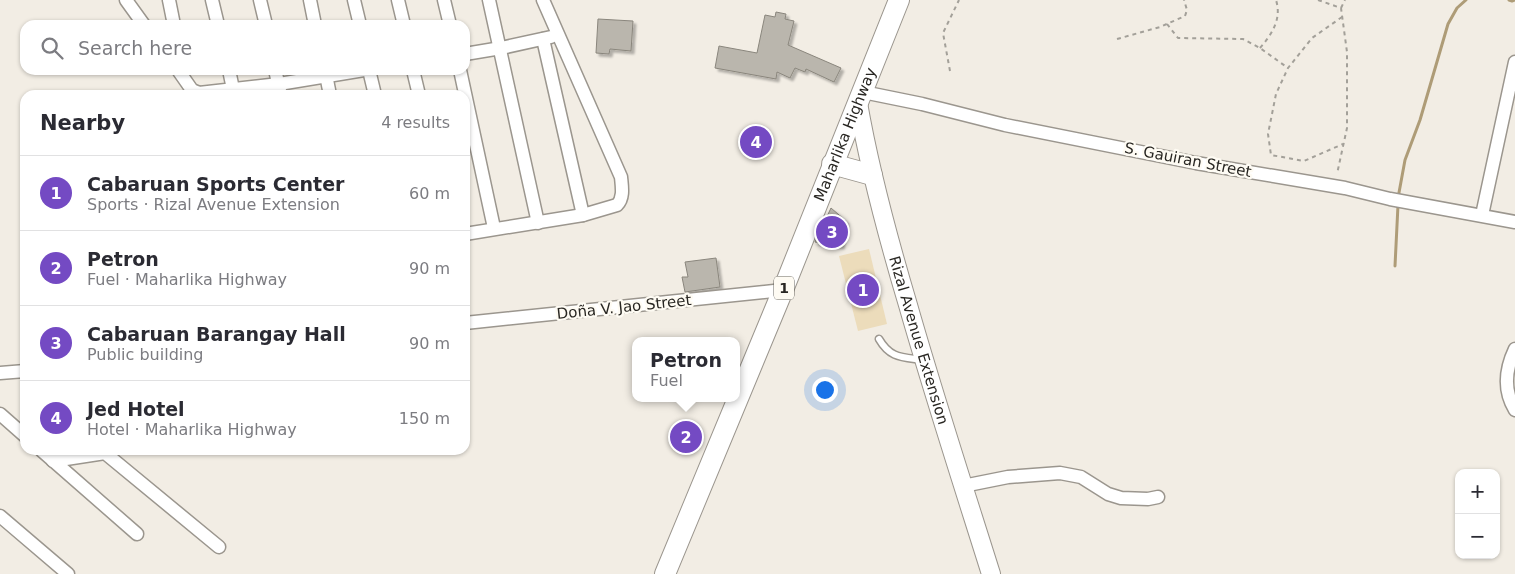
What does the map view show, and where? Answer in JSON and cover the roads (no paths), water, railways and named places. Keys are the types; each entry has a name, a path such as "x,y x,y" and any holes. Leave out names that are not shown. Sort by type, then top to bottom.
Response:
{"main road":[{"name":"Maharlika Highway","path":"740,393 899,0"},
{"name":"Rizal Avenue Extension","path":"861,98 872,175 924,360 991,574"},
{"path":"832,164 872,175"},
{"name":"Maharlika Highway","path":"665,574 736,402"}],"street":[{"path":"126,0 140,20"},
{"path":"169,0 173,20"},
{"path":"212,0 217,20"},
{"path":"260,0 265,20"},
{"path":"310,0 314,20"},
{"path":"354,0 359,20"},
{"path":"398,0 403,20"},
{"path":"444,0 449,20"},
{"path":"489,0 538,223"},
{"path":"470,233 583,215 617,205 620,202 621,178 543,0"},
{"path":"470,53 558,35"},
{"path":"543,39 583,215"},
{"path":"1482,215 1515,62"},
{"path":"183,75 192,90"},
{"path":"230,75 234,90 280,90 322,75"},
{"path":"277,75 280,90"},
{"path":"325,75 329,90"},
{"path":"371,75 374,90"},
{"path":"414,75 418,90"},
{"path":"461,75 464,90"},
{"name":"S. Gauiran Street","path":"861,98 922,104 1005,125 1196,163 1335,186 1396,200 1515,222"},
{"path":"470,116 494,228"},
{"name":"Doña V. Jao Street","path":"470,322 783,290"},
{"path":"1515,349 1510,363 1506,387 1508,397 1515,410"},
{"path":"0,373 20,371"},
{"path":"0,414 20,432"},
{"path":"46,455 137,534"},
{"path":"53,461 92,455"},
{"path":"107,455 219,547"},
{"path":"963,486 1008,477 1060,473 1081,477 1108,494 1122,498 1158,497"},
{"path":"0,516 68,574"}],"lane":[{"path":"879,339 890,353 902,358 924,360"}],"waterway":[{"path":"1398,198 1405,160 1420,120 1448,24 1457,8 1466,0"},
{"path":"1509,0 1515,0"},
{"path":"1395,266 1398,205"}],"place":[{"name":"Jed Hotel","path":"756,142"},
{"name":"Cabaruan Barangay Hall","path":"832,232"},
{"name":"Cabaruan Sports Center","path":"863,290"},
{"name":"Petron","path":"686,437"}]}
